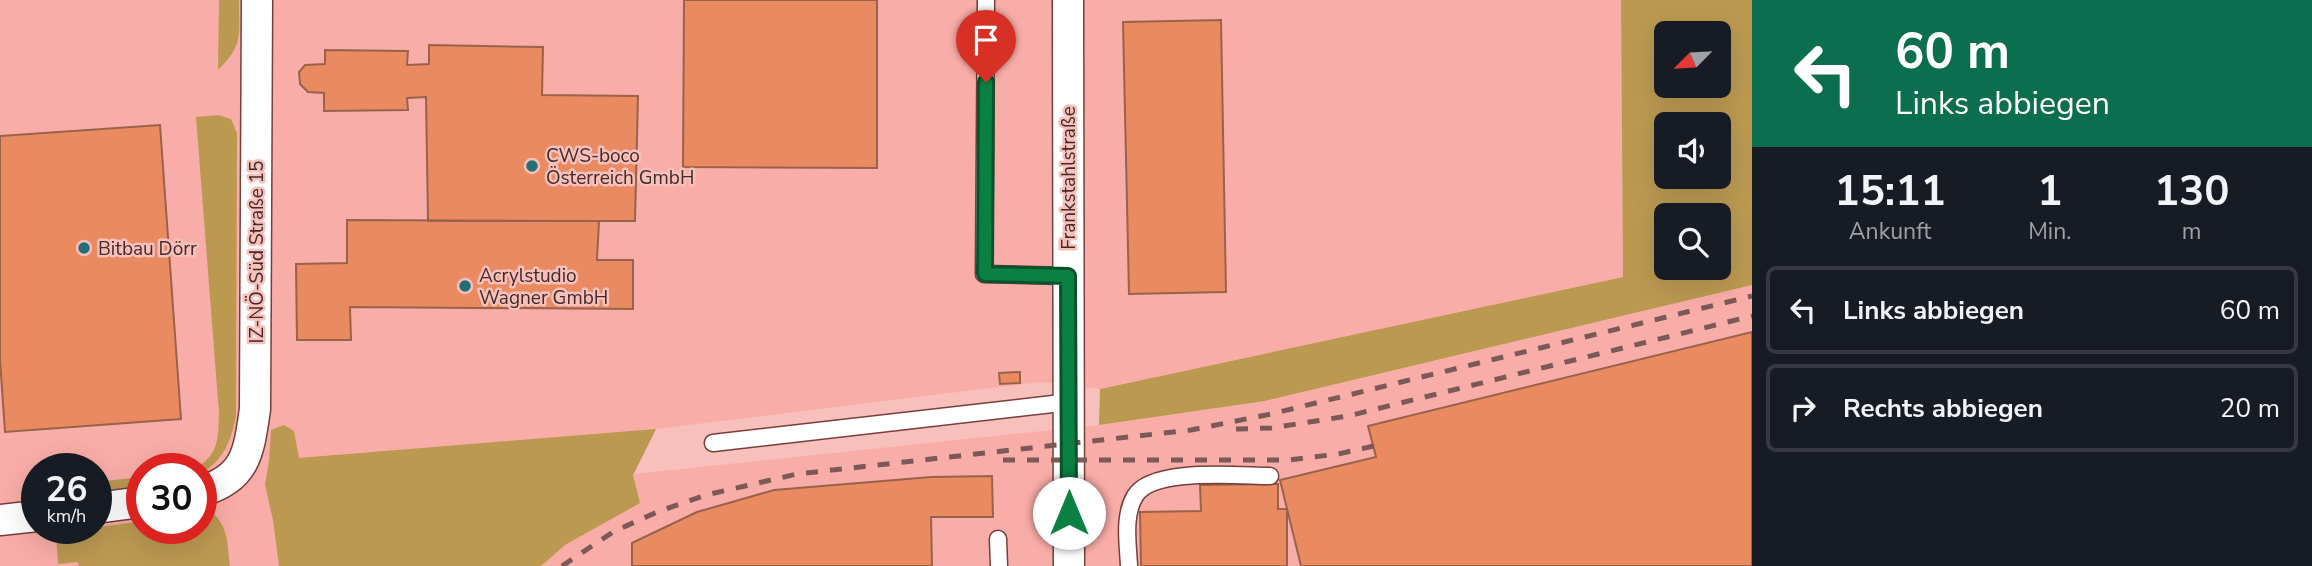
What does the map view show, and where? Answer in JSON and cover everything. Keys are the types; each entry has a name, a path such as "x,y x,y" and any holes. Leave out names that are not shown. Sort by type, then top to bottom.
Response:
{"street":[{"name":"IZ-NÖ-Süd Straße 15","path":"217,485 236,474 249,450 255,409 257,0"},
{"name":"Frankstahlstraße","path":"1068,0 1069,566"},
{"path":"0,520 21,518"}],"lane":[{"path":"986,0 985,274 1068,276"},
{"path":"713,443 1070,402"},
{"path":"1129,566 1128,521 1135,495 1156,481 1180,475 1270,476"},
{"path":"998,539 999,566"}],"shaded area":[{"path":"0,0 1621,0 1623,277 1100,389 1040,382 656,429 634,474 1099,425 1265,401 1752,285 1752,566 0,566"},
{"path":"219,0 239,0 239,22 236,46 218,70"},
{"path":"1621,0 1752,0 1752,285 1265,401 1099,425 1100,389 1623,277"},
{"path":"218,115 231,119 237,133 236,416 232,434 217,460 217,453 212,453 216,446 219,413 196,117"},
{"path":"284,425 294,431 299,458 656,429 633,475 640,503 565,545 541,566 279,566 265,485 271,430"},
{"path":"126,479 126,490 112,493 112,480"},
{"path":"217,517 224,530 230,566 79,566 78,562 58,564 57,544 112,544 112,525 126,523 126,544 217,544"}],"building":[{"path":"684,0 877,0 877,168 683,167"},
{"path":"1221,20 1226,292 1129,294 1123,22"},
{"name":"CWS-boco Österreich GmbH","path":"429,45 543,47 542,95 638,96 635,221 428,221 426,97 407,98 408,110 324,111 324,93 308,92 300,84 299,72 305,65 325,64 325,50 408,51 407,65 429,64"},
{"name":"Bitbau Dörr","path":"160,125 181,419 5,432 0,360 0,136"},
{"name":"Acrylstudio Wagner GmbH","path":"347,220 599,221 597,260 633,260 633,309 350,307 351,340 297,340 296,264 347,263"},
{"path":"1752,332 1752,566 1301,566 1280,480 1376,457 1368,426"},
{"path":"1020,372 1020,383 1000,384 999,373"},
{"path":"992,476 993,517 931,517 932,566 632,566 632,543 697,512 774,490 931,477"},
{"path":"1278,484 1278,509 1287,509 1287,566 1141,566 1140,512 1201,511 1200,485"}],"railway":[{"path":"562,566 613,532 657,512 706,495 797,474 1191,430 1271,414 1752,296"},
{"path":"1236,429 1271,428 1348,416 1752,316"},
{"path":"1003,460 1289,460 1338,454 1378,445"}],"place":[{"name":"CWS-boco Österreich GmbH","path":"532,166"},
{"name":"Bitbau Dörr","path":"84,248"},
{"name":"Acrylstudio Wagner GmbH","path":"465,286"}],"route":[{"path":"986,82 985,274 1068,276 1069,513"}]}
